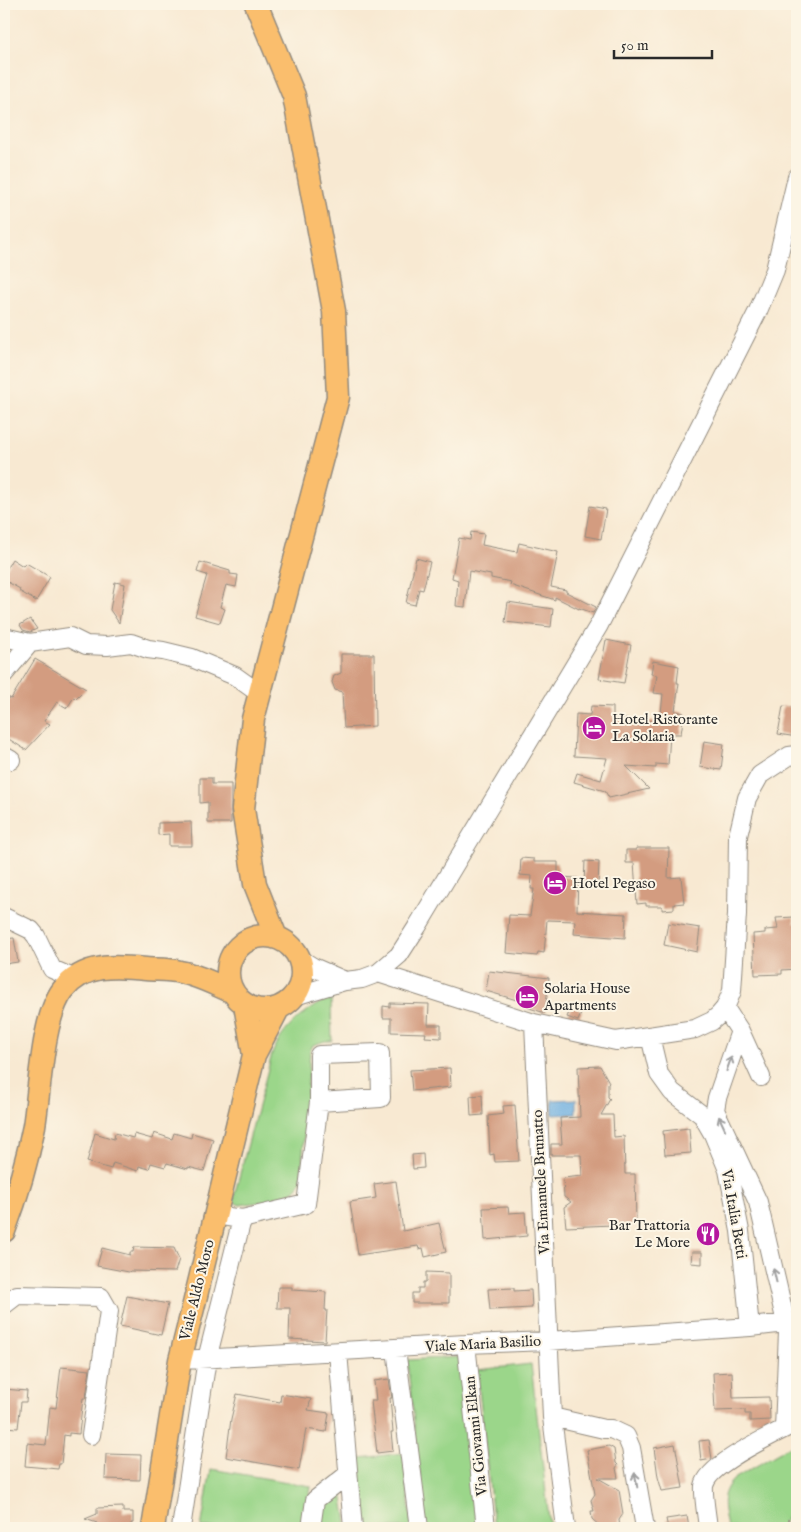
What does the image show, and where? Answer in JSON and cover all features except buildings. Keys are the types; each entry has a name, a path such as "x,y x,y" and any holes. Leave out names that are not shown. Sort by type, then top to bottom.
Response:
{"main road":[{"path":"256,4 294,96 334,311 338,397 253,719 243,810 255,884 276,937"},
{"path":"239,998 228,977 236,952 250,930 255,884"},
{"path":"4,1231 18,1192 34,1125 48,1025 53,1008 62,991 73,978 86,971 104,966 180,972 202,979 239,998 255,1010 267,1011 287,1002 301,985 303,972 300,959 286,942 276,937 259,937 236,952 180,972"},
{"name":"Viale Aldo Moro","path":"239,998 254,1055"},
{"name":"Viale Aldo Moro","path":"153,1528 180,1360 254,1055 287,1002"}],"street":[{"path":"287,1002 345,981 362,979 378,973 392,962 404,946 599,625 758,311 774,270 797,177"},
{"path":"4,637 30,643 70,637 86,645 107,646 131,643 148,649 163,650 192,658 235,676 260,694"},
{"path":"4,674 30,643"},
{"path":"378,973 534,1023 616,1041 704,1026 725,1008 734,983 738,836 747,798 760,775 789,756 797,755"},
{"path":"4,918 31,930 36,936 52,969 73,978"},
{"path":"300,959 345,981"},
{"path":"725,1008 740,1031 761,1077"},
{"name":"Via Emanuele Brunatto","path":"534,1023 552,1418 566,1528"},
{"path":"708,1528 704,1485 712,1472 727,1460 791,1426 790,1334 758,1202 715,1110 717,1098 740,1031"},
{"name":"Via Italia Betti","path":"650,1036 660,1074 672,1092 702,1115 713,1134 728,1170 740,1231 750,1327"},
{"path":"215,1215 242,1219 306,1204 319,1102"},
{"path":"181,1528 207,1359 242,1219"},
{"path":"4,1305 17,1295 100,1297 109,1311 90,1434"},
{"name":"Viale Maria Basilio","path":"180,1360 548,1341 750,1327 790,1334"},
{"name":"Via Giovanni Elkan","path":"466,1344 486,1528"},
{"path":"396,1349 419,1528"},
{"path":"338,1352 353,1528"},
{"path":"552,1418 612,1429 626,1436 631,1448 645,1528"},
{"path":"311,1528 316,1500 347,1475"}],"path":[{"path":"782,1528 797,1509"}],"green space":[{"path":"331,997 332,1041 313,1045 310,1051 301,1182 296,1189 282,1197 240,1205 234,1201 234,1196 272,1054 282,1036 296,1020"},
{"path":"459,1357 479,1528 426,1528 407,1360"},
{"path":"531,1364 550,1528 494,1528 477,1370"},
{"path":"797,1442 797,1503 780,1528 727,1528 723,1502 729,1485 734,1479"},
{"path":"403,1453 412,1528 360,1528 352,1459"},
{"path":"211,1469 311,1486 304,1528 201,1528"},
{"path":"341,1487 348,1528 315,1528 318,1507"}],"water":[{"path":"576,1099 576,1114 553,1115 552,1100"}],"place":[{"name":"Hotel Ristorante La Solaria","path":"594,728"},
{"name":"Hotel Pegaso","path":"555,883"},
{"name":"Solaria House Apartments","path":"527,997"},
{"name":"Bar Trattoria Le More","path":"708,1234"}]}
